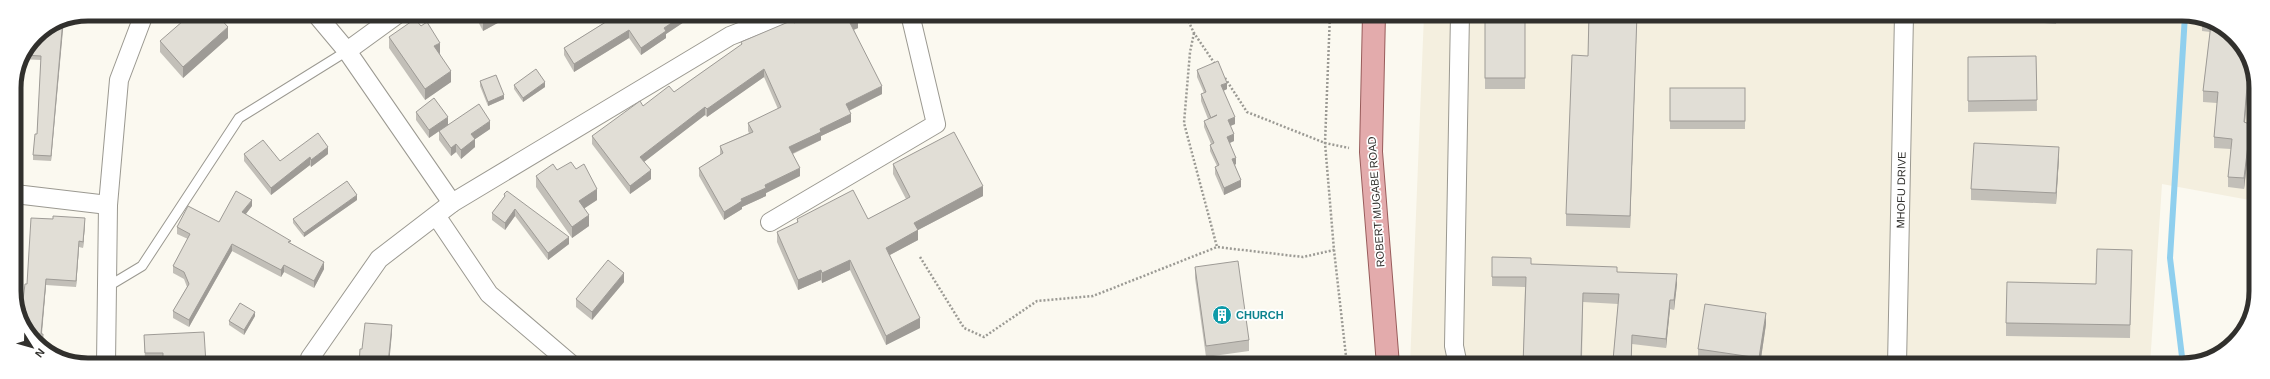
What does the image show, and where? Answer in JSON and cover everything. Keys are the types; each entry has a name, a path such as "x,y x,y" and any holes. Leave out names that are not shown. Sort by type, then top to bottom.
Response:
{"main road":[{"name":"ROBERT MUGABE ROAD","path":"1374,21 1371,152 1387,358"}],"street":[{"path":"106,358 108,205 119,80 141,21"},
{"path":"322,21 347,51 452,203"},
{"path":"347,51 388,21"},
{"path":"310,358 379,259 437,217 452,203 730,36 768,21"},
{"path":"770,222 936,124 912,21"},
{"path":"1457,358 1454,346 1460,21"},
{"name":"MHOFU DRIVE","path":"1897,358 1904,21"},
{"path":"21,195 108,205"},
{"path":"437,217 489,294 564,358"}],"lane":[{"path":"107,287 142,266 239,118 347,51"}],"path":[{"path":"1188,21 1194,33 1216,66"},
{"path":"1330,21 1325,143 1334,250 1346,358"},
{"path":"1194,33 1190,52 1184,123 1217,247"},
{"path":"1221,72 1247,112 1325,143 1371,152"},
{"path":"920,257 964,328 984,337 1038,301 1093,296 1217,247 1303,257 1334,250"}],"shaded area":[{"path":"1424,21 2182,21 2203,25 2219,32 2238,51 2248,75 2249,200 2162,184 2150,358 1410,358"},
{"path":"2249,281 2249,291 2246,306"}],"building":[{"path":"183,21 222,21 228,27 183,67 160,41"},
{"path":"412,21 417,21 421,26 427,22 440,43 434,46 451,71 425,89 389,37"},
{"path":"607,21 674,21 664,28 666,31 641,48 629,30 574,64 564,48"},
{"path":"791,21 793,21 794,23 798,21 855,21 850,23 882,86 846,104 851,114 820,129 821,132 789,147 800,168 765,185 766,188 741,199 742,201 724,212 699,168 723,153 720,146 753,132 748,123 781,107 764,69 707,109 705,107 640,157 651,170 630,186 592,136 640,101 643,106 669,86 674,92 742,44 741,42"},
{"path":"1485,21 1525,21 1525,78 1485,78"},
{"path":"1589,21 1637,21 1630,216 1566,214 1572,55 1588,56"},
{"path":"62,26 51,156 33,155 35,134 37,134 41,56 30,55 41,41 51,32"},
{"path":"2211,28 2219,32 2238,51 2248,75 2244,122 2249,124 2249,145 2244,178 2228,177 2232,139 2214,137 2218,92 2203,91"},
{"path":"2036,56 2037,100 1968,101 1968,57"},
{"path":"1218,61 1227,83 1221,85 1235,117 1228,120 1234,134 1227,137 1236,158 1232,159 1241,180 1224,188 1215,167 1219,165 1210,145 1214,143 1204,121 1211,118 1201,94 1206,92 1197,70"},
{"path":"536,69 545,82 523,98 514,85"},
{"path":"496,75 504,95 488,102 480,81"},
{"path":"1670,88 1745,88 1745,121 1670,121"},
{"path":"434,98 448,117 429,130 416,112"},
{"path":"479,104 490,121 471,134 475,139 461,150 456,144 451,148 439,131"},
{"path":"954,132 983,186 914,223 918,230 886,248 920,318 886,336 850,260 822,273 821,270 798,280 777,232 798,222 797,219 853,190 868,219 910,197 893,164"},
{"path":"318,133 328,147 311,160 310,157 271,188 244,154 263,140 280,161"},
{"path":"1974,143 2059,147 2056,193 1971,189"},
{"path":"571,162 576,169 584,164 597,189 579,201 589,215 572,227 536,176 553,164 557,170"},
{"path":"347,181 357,195 304,233 293,219"},
{"path":"236,191 252,200 242,212 291,241 288,242 324,262 314,281 284,265 281,270 232,244 189,320 173,311 189,284 184,272 173,266 190,234 177,227 188,206 219,222"},
{"path":"507,191 569,237 548,253 515,209 505,223 492,213"},
{"path":"53,216 85,218 83,242 79,241 76,281 46,279 42,327 32,327 26,314 25,308 22,305 25,284 27,284 31,218 53,219"},
{"path":"2097,249 2132,250 2130,325 2006,323 2007,282 2096,284"},
{"path":"1492,257 1531,258 1531,264 1617,267 1617,272 1677,274 1674,300 1670,300 1666,339 1632,335 1631,358 1613,358 1619,294 1583,293 1581,358 1523,358 1526,277 1492,277"},
{"path":"608,260 624,273 592,312 576,299"},
{"name":"CHURCH","path":"1238,261 1249,340 1206,346 1195,267"},
{"path":"240,303 255,312 244,330 229,321"},
{"path":"1705,304 1766,313 1759,358 1698,349"},
{"path":"365,323 392,325 389,358 359,358 360,349 362,349"},
{"path":"204,332 206,358 163,358 163,353 145,353 144,335"}],"waterway":[{"path":"2182,358 2170,258 2185,21"}],"place":[{"name":"CHURCH","path":"1222,315"}]}
